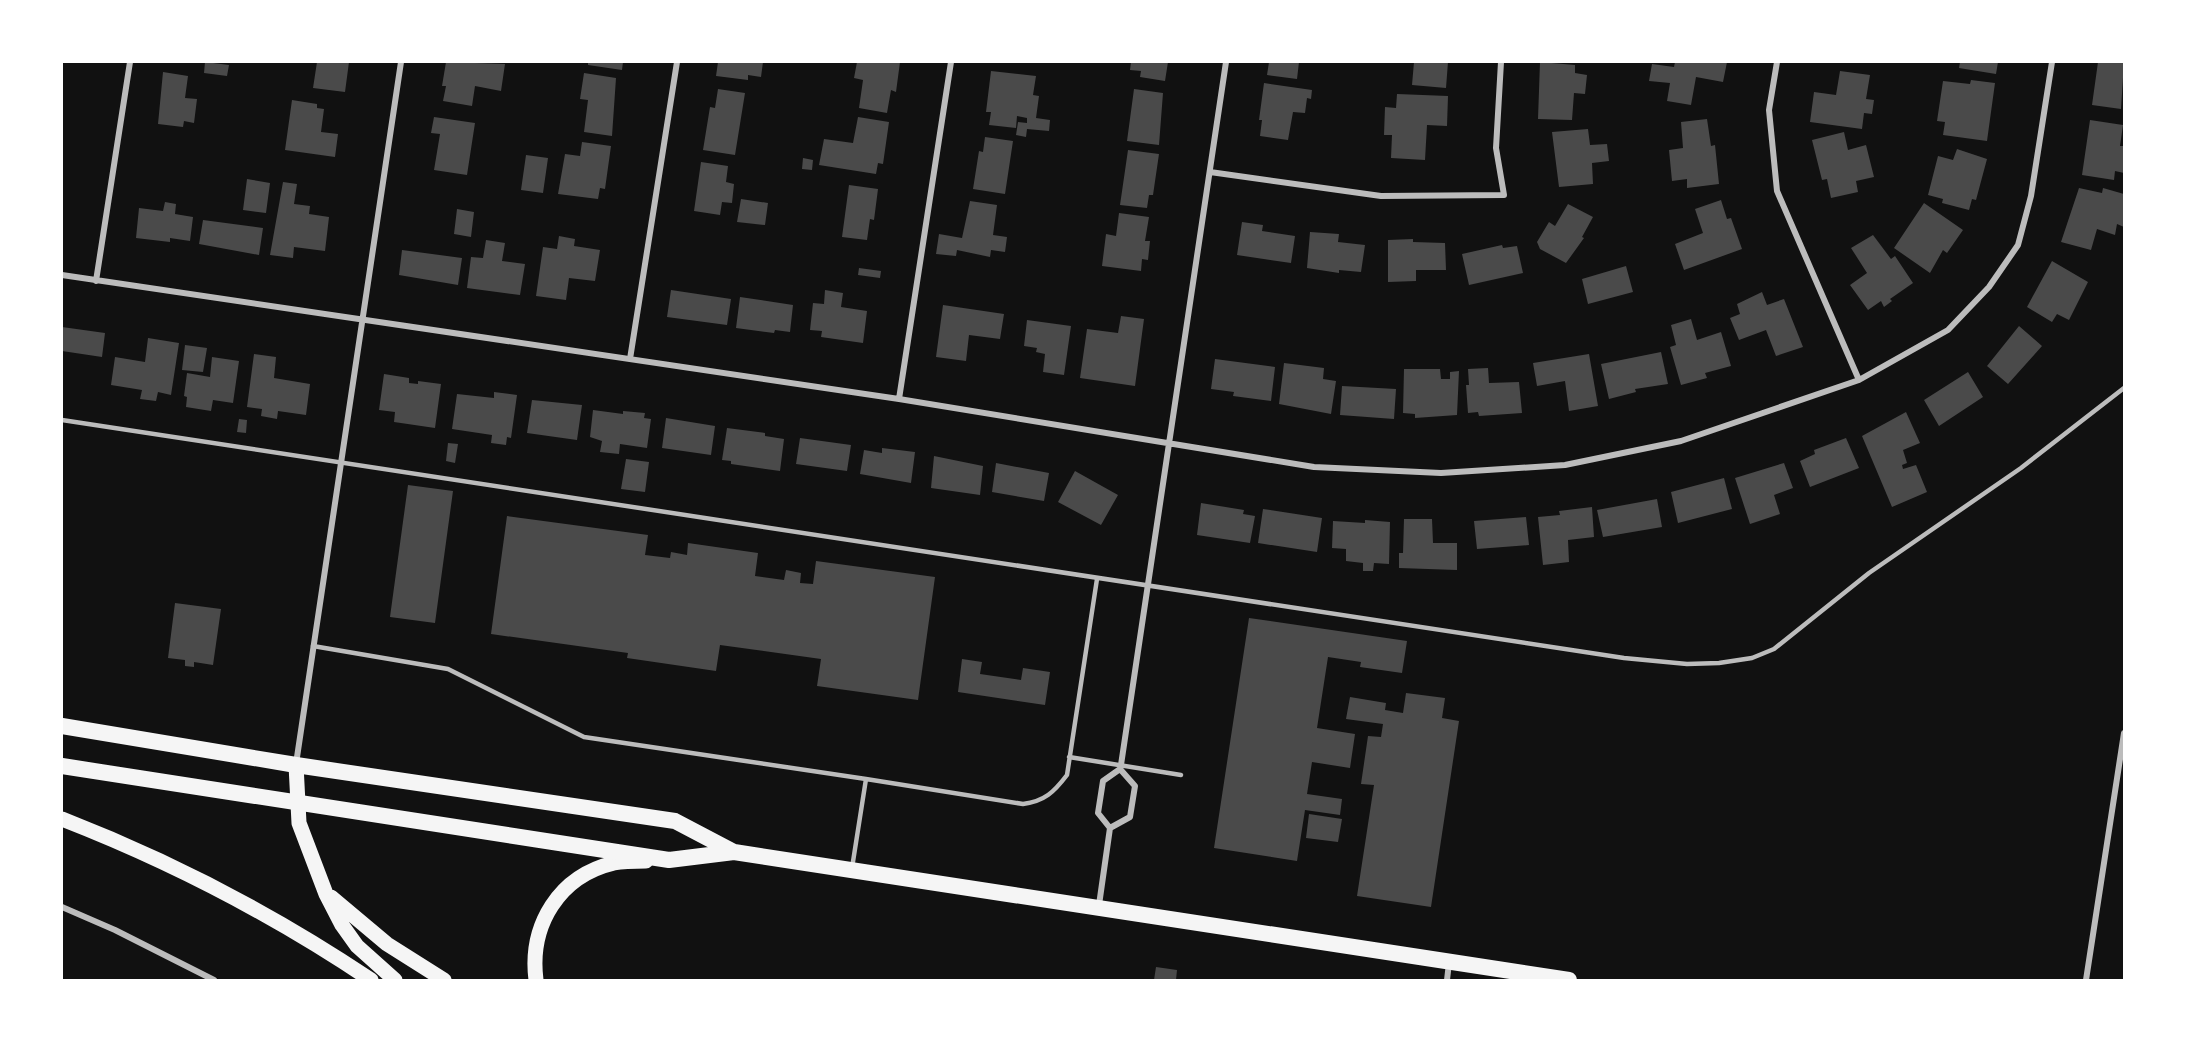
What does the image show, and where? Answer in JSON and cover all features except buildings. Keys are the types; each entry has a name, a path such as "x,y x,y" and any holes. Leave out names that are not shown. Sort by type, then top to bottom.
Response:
{"highway":[{"path":"62,726 296,765 675,821 734,852"},
{"path":"62,766 669,860 734,852 1569,981"}],"main road":[{"path":"296,765 299,823 327,894 342,925 357,946 394,981"},
{"path":"62,819 196,879 288,928 370,981"},
{"path":"536,981 535,948 540,928 549,909 574,880 616,862 669,860"},
{"path":"327,894 387,944 444,981"}],"street":[{"path":"96,281 130,62"},
{"path":"296,765 401,62"},
{"path":"630,359 676,62"},
{"path":"899,399 951,62"},
{"path":"1099,908 1110,828 1098,813 1103,781 1121,767 1226,62"},
{"path":"1210,172 1381,196 1504,195 1496,148 1501,62"},
{"path":"1776,62 1769,110 1777,191 1859,380"},
{"path":"62,276 899,399 1314,467 1441,473 1564,465 1681,441 1859,380 1948,330 1989,287 2018,245 2031,196 2052,62"},
{"path":"2086,981 2124,733"},
{"path":"1110,828 1130,817 1135,786 1121,767"},
{"path":"62,907 115,930 214,981"},
{"path":"1447,981 1449,962"}],"lane":[{"path":"62,420 807,532 1148,587 1624,658 1687,664 1752,658 1774,649 1796,634 1869,573 2021,468 2124,388"},
{"path":"312,646 448,669 584,737 1023,804 1040,802 1054,792 1066,775 1097,579"},
{"path":"1069,757 1181,775"},
{"path":"852,870 866,779"}]}
